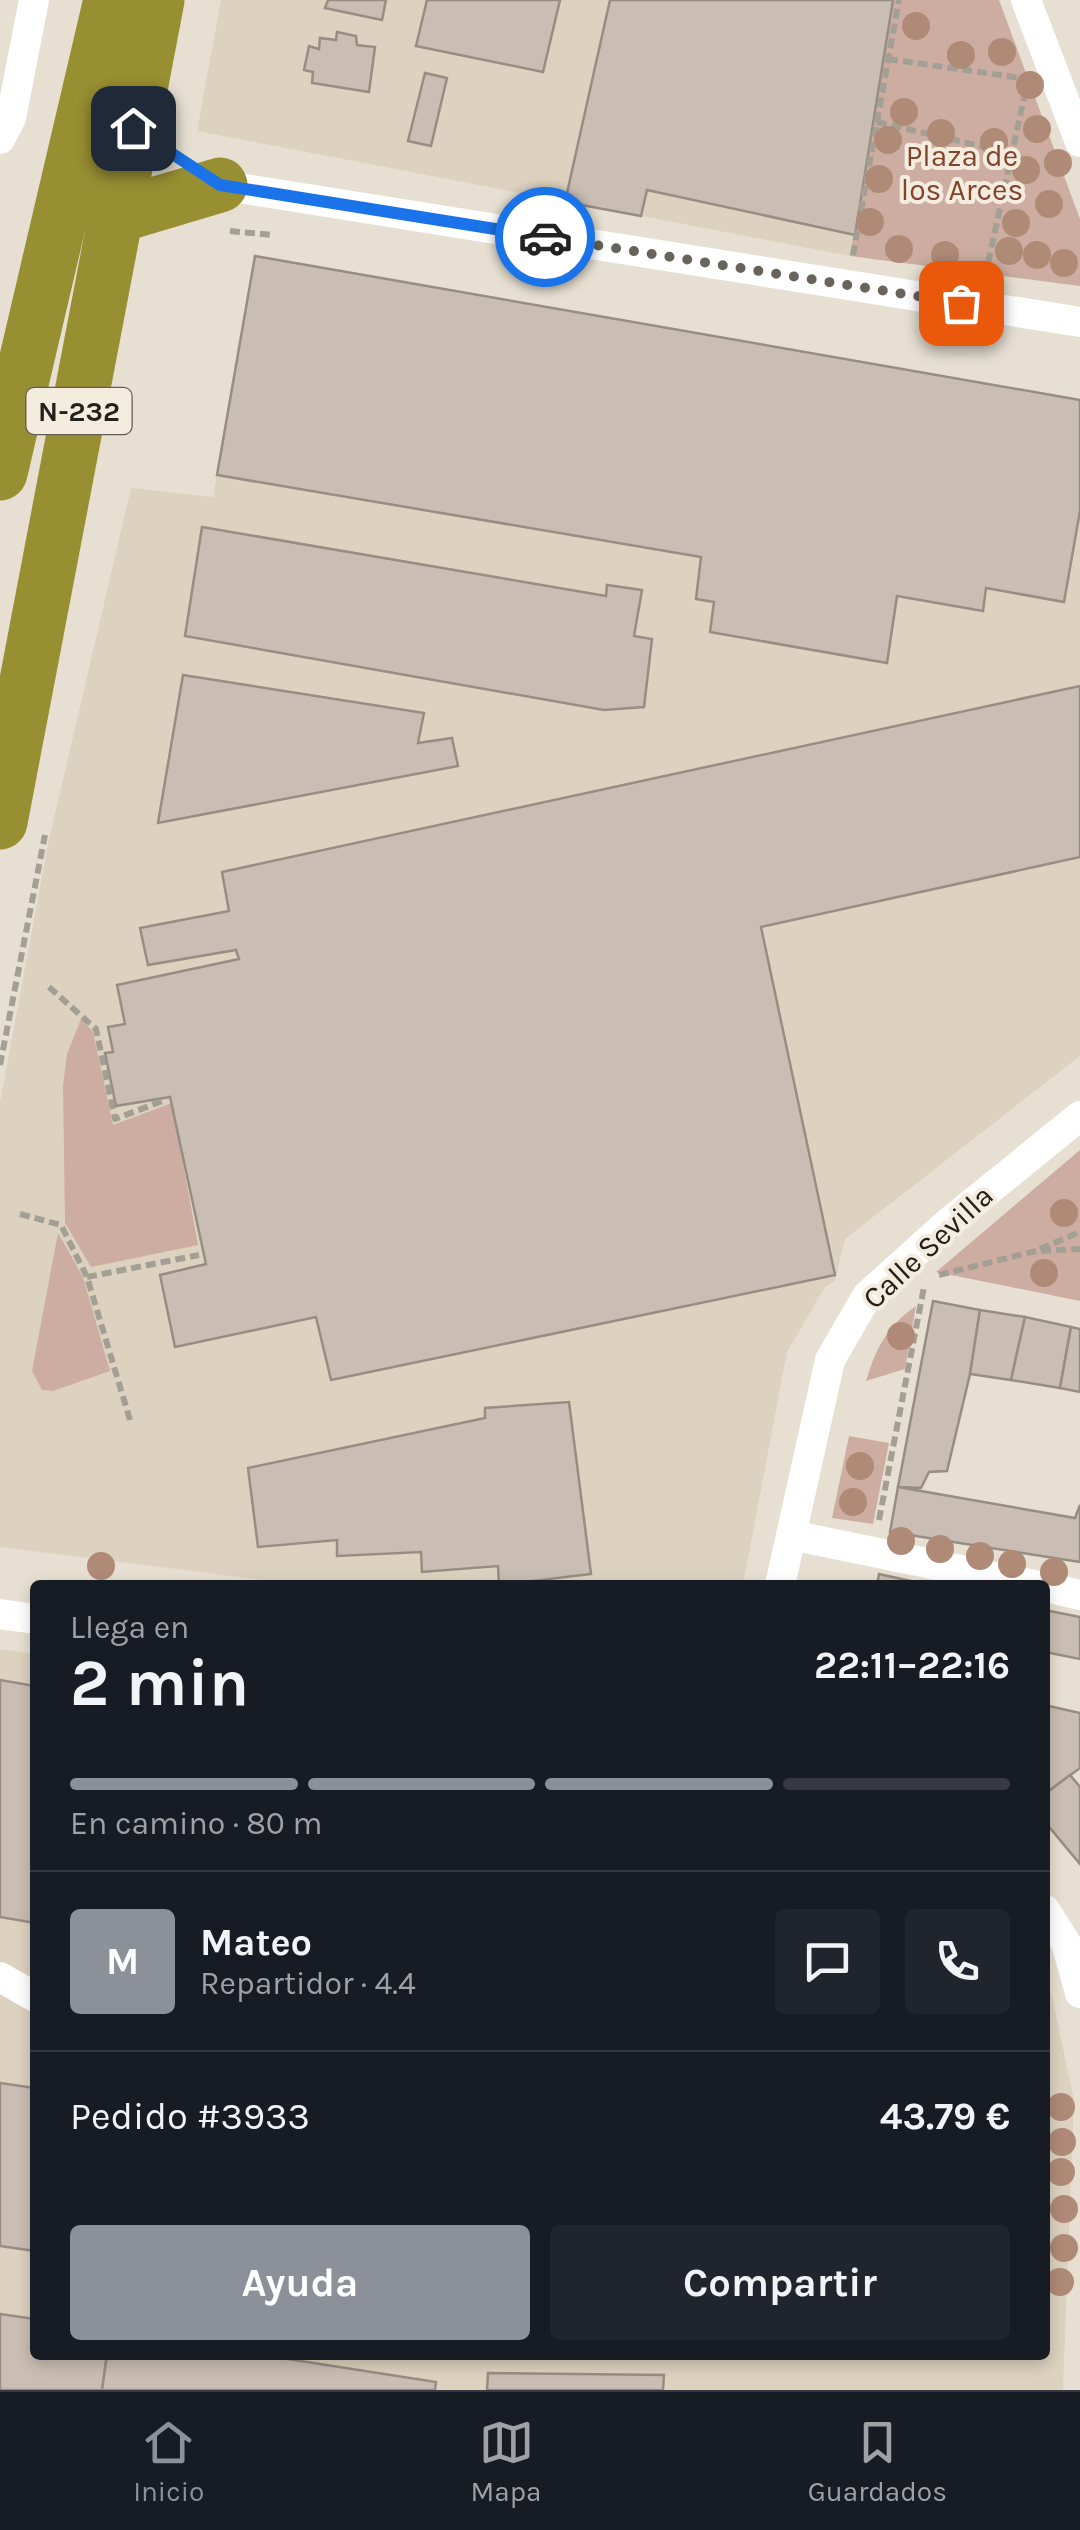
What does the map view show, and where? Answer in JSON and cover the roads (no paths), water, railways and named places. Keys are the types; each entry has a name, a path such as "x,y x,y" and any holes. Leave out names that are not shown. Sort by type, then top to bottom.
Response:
{"highway":[{"name":"N-232","path":"0,473 110,0"},
{"name":"N-232","path":"23,826 116,216 158,0"},
{"path":"133,128 219,208"},
{"path":"116,216 219,208"}],"street":[{"path":"1,138 11,118 34,0"},
{"path":"1026,0 1080,142"},
{"path":"219,208 1080,322"},
{"name":"Calle Sevilla","path":"781,1580 830,1360 867,1296 948,1223 1080,1116"},
{"path":"791,1535 1010,1580"},
{"path":"1050,1588 1080,1595"},
{"path":"0,1614 30,1618"},
{"path":"1050,1915 1073,1940 1080,1993"},
{"path":"0,1977 30,1993"}],"park label":[{"name":"Plaza de los Arces","path":"962,173"}]}
